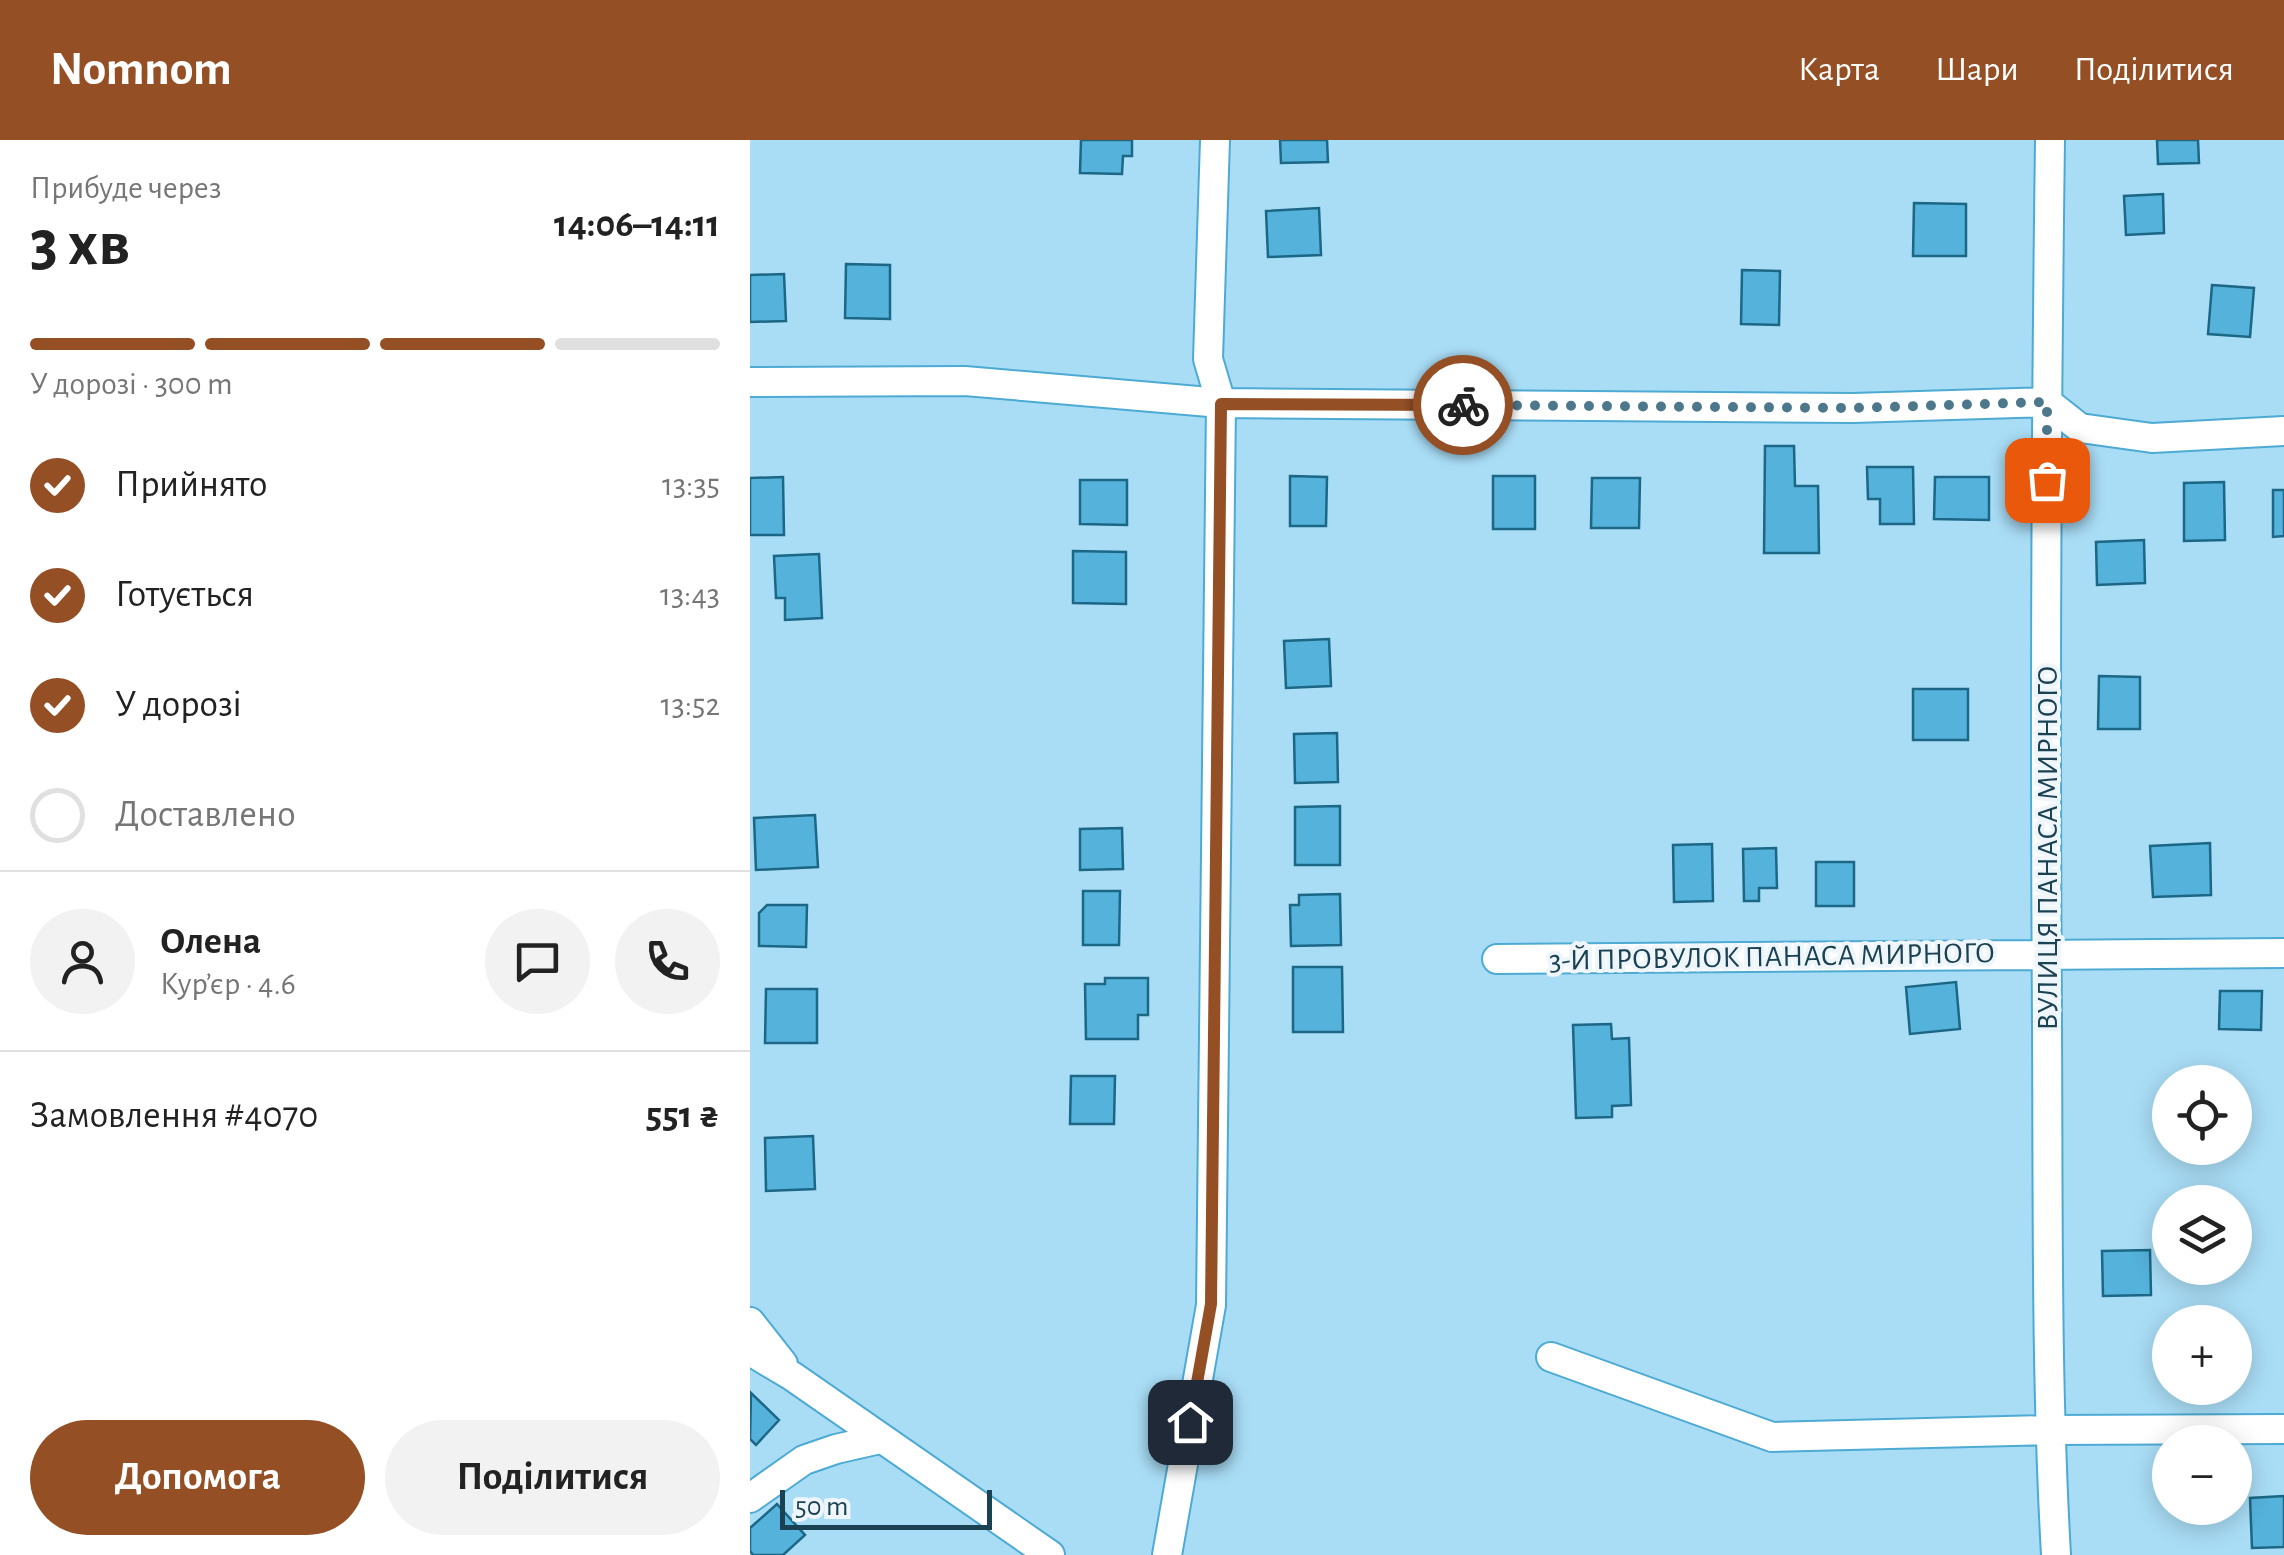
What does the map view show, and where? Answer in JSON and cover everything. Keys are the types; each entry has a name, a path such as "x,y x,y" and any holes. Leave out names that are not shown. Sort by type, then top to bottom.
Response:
{"street":[{"path":"1167,1555 1211,1304 1221,404 1208,358 1215,140"},
{"name":"ВУЛИЦЯ ПАНАСА МИРНОГО","path":"2050,140 2046,953 2049,1430 2056,1555"},
{"path":"750,382 965,380 1221,404 1853,408 2047,402 2080,428 2152,438 2284,431"},
{"name":"3-Й ПРОВУЛОК ПАНАСА МИРНОГО","path":"1497,958 2284,953"},
{"path":"750,1322 792,1376"},
{"path":"750,1351 1050,1555"},
{"path":"1551,1357 1772,1437 2284,1429"},
{"path":"750,1498 804,1460 880,1439"}],"building":[{"path":"1081,140 1132,140 1132,156 1123,156 1122,174 1080,173"},
{"path":"1280,140 1327,140 1328,162 1281,163"},
{"path":"2157,140 2198,140 2199,163 2158,164"},
{"path":"2163,194 2164,233 2126,235 2124,196"},
{"path":"1914,203 1966,204 1966,256 1913,256"},
{"path":"1319,208 1321,255 1268,257 1266,211"},
{"path":"846,264 890,265 890,319 845,318"},
{"path":"1742,270 1780,271 1779,325 1741,324"},
{"path":"784,274 786,321 750,322 750,275"},
{"path":"2212,285 2254,288 2250,337 2208,334"},
{"path":"1765,446 1794,446 1795,486 1818,486 1819,553 1764,553"},
{"path":"1867,467 1913,467 1914,524 1880,524 1880,499 1868,499"},
{"path":"1290,476 1327,477 1326,526 1290,526"},
{"path":"1493,476 1535,476 1535,529 1493,529"},
{"path":"783,477 784,535 750,535 750,478"},
{"path":"1935,477 1989,477 1989,520 1934,519"},
{"path":"1592,478 1640,478 1639,528 1591,528"},
{"path":"1080,480 1127,480 1127,525 1080,524"},
{"path":"2224,482 2225,540 2184,541 2184,483"},
{"path":"2273,490 2284,490 2284,536 2273,537"},
{"path":"2144,540 2145,583 2097,585 2096,542"},
{"path":"1073,551 1126,552 1126,604 1073,603"},
{"path":"819,554 822,618 785,620 785,598 776,598 774,556"},
{"path":"1329,639 1331,686 1286,688 1284,641"},
{"path":"2099,676 2140,677 2140,729 2098,729"},
{"path":"1913,689 1968,689 1968,740 1913,740"},
{"path":"1337,733 1338,782 1295,783 1294,734"},
{"path":"1340,806 1340,865 1295,865 1295,807"},
{"path":"815,815 818,867 756,870 754,818"},
{"path":"1122,828 1123,869 1080,870 1080,829"},
{"path":"2210,843 2211,895 2153,897 2150,846"},
{"path":"1712,844 1713,901 1674,902 1673,845"},
{"path":"1776,848 1777,888 1759,888 1759,901 1744,901 1743,849"},
{"path":"1816,862 1854,862 1854,906 1816,906"},
{"path":"1083,891 1120,891 1119,945 1083,945"},
{"path":"1340,894 1341,945 1291,946 1290,905 1299,905 1299,895"},
{"path":"767,905 807,905 806,947 759,946 759,913"},
{"path":"1293,967 1342,967 1343,1032 1293,1032"},
{"path":"1105,978 1148,978 1148,1015 1138,1015 1138,1039 1086,1039 1085,984 1105,984"},
{"path":"1956,982 1960,1029 1910,1034 1906,987"},
{"path":"766,989 817,989 817,1043 765,1043"},
{"path":"2220,991 2262,991 2261,1030 2219,1029"},
{"path":"1611,1024 1612,1039 1629,1038 1631,1105 1612,1106 1612,1117 1576,1118 1573,1025"},
{"path":"1071,1076 1115,1076 1114,1124 1070,1124"},
{"path":"813,1136 815,1189 766,1191 765,1138"},
{"path":"2150,1250 2151,1295 2103,1296 2102,1251"},
{"path":"751,1393 779,1420 756,1445 750,1439"},
{"path":"2284,1496 2284,1547 2252,1548 2252,1498"},
{"path":"777,1504 805,1535 783,1555 753,1555 750,1528"}],"way so far":[{"path":"1463,405 1853,408 2047,402 2047,480"}],"route":[{"path":"1190,1422 1211,1304 1221,404 1463,405"}]}
